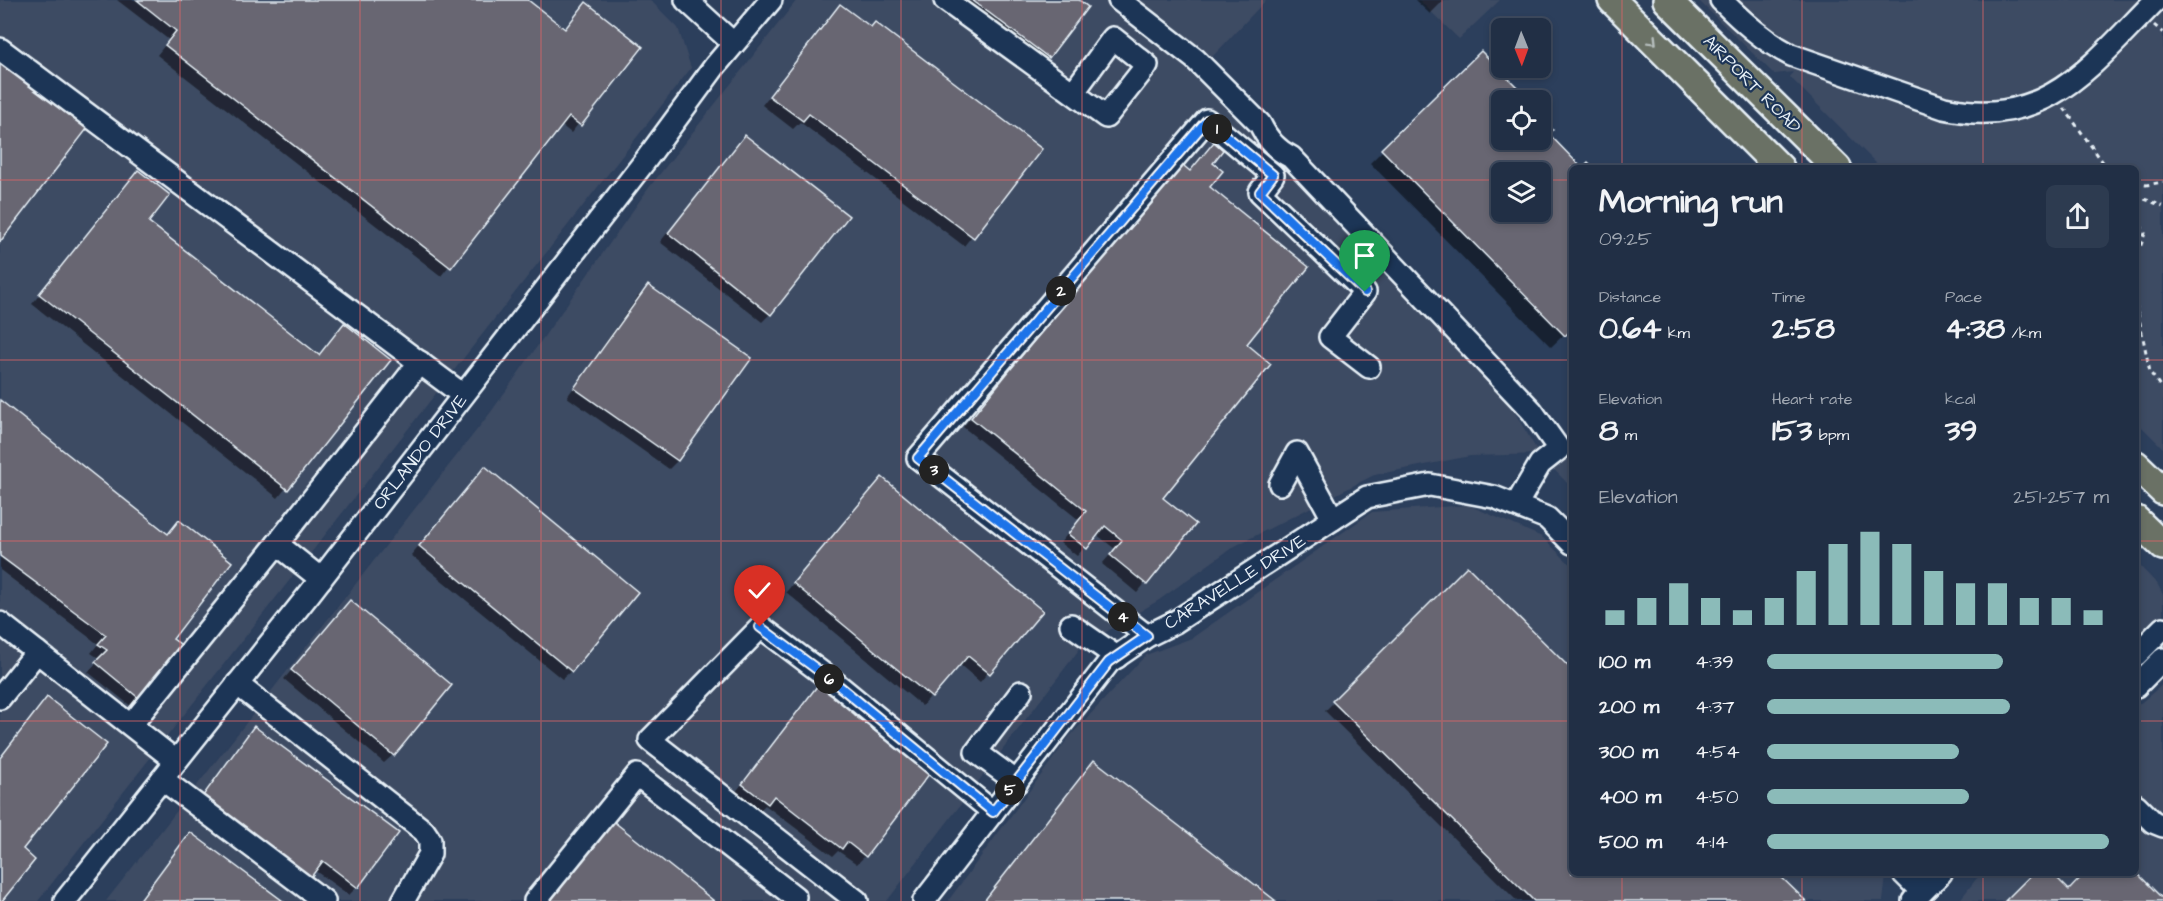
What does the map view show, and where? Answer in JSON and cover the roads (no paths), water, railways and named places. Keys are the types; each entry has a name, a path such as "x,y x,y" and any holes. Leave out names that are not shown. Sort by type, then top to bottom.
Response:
{"main road":[{"path":"1612,0 1777,165"},
{"name":"AIRPORT ROAD","path":"1667,0 1834,165"},
{"path":"2139,468 2163,491"},
{"path":"2139,523 2163,546"}],"street":[{"path":"686,0 733,43"},
{"name":"ORLANDO DRIVE","path":"65,901 321,579 639,169 733,43 771,0"},
{"path":"945,0 1073,93"},
{"path":"1119,0 1195,59 1260,124 1265,136 1280,152 1291,157 1532,411 1559,449 1540,464 1516,505"},
{"path":"1721,0 1756,33 1791,55 1944,108 1967,113 2008,111 2031,105 2054,94 2072,82 2156,0"},
{"path":"0,49 463,395"},
{"path":"1147,636 918,458 1207,120 1273,175 1260,192 1365,292 1330,337 1369,367"},
{"path":"131,725 420,362"},
{"path":"1280,484 1297,453 1333,519"},
{"name":"CARAVELLE DRIVE","path":"924,901 1109,662 1367,497 1430,485 1494,497 1547,518 1569,540"},
{"path":"277,544 321,579"},
{"path":"0,622 177,761"},
{"path":"1071,625 1117,657"},
{"path":"857,901 650,740 760,627 838,685 993,812"},
{"path":"2139,652 2163,628"},
{"path":"0,698 37,651"},
{"path":"2139,683 2163,659"},
{"path":"237,684 424,831 430,840 430,854 403,901"},
{"path":"1017,782 976,752 1021,692"},
{"path":"535,901 637,775 795,897"},
{"path":"162,779 324,901"},
{"path":"2139,808 2153,822 2163,826"},
{"path":"1905,876 1918,897 1938,876"}]}
